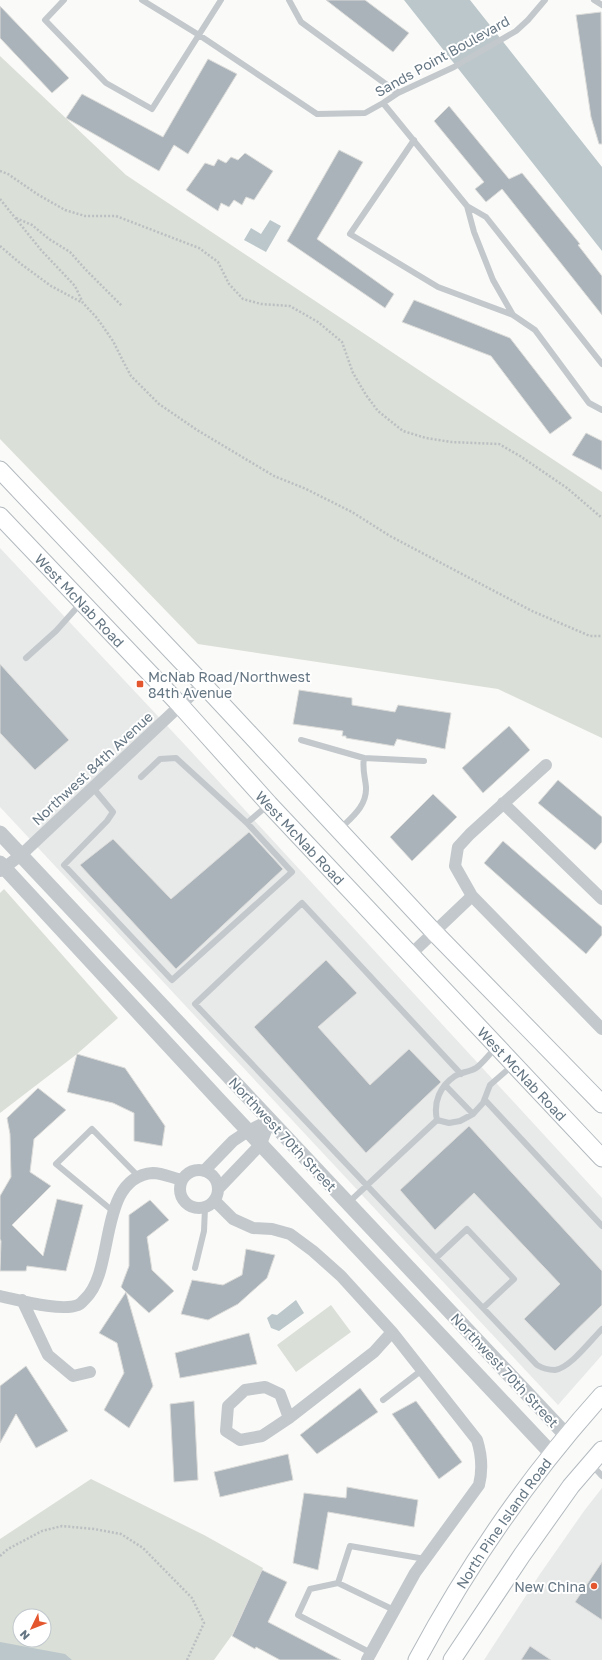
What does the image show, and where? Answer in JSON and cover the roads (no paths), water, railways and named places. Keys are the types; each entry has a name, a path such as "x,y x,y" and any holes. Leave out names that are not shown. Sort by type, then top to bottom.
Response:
{"main road":[{"path":"0,470 434,932 601,1100"},
{"name":"West McNab Road","path":"0,516 180,705 269,804 602,1158"},
{"name":"North Pine Island Road","path":"417,1660 439,1620 473,1565 516,1502 566,1435 602,1395"},
{"path":"452,1660 522,1555 571,1486 602,1450"}],"street":[{"name":"Northwest 84th Avenue","path":"2,867 21,855 202,684"},
{"path":"546,765 503,803 458,847 455,866 472,896 602,1028"},
{"path":"503,803 602,899"},
{"name":"Northwest 70th Street","path":"0,832 566,1435"},
{"name":"Northwest 70th Street","path":"2,867 552,1454"},
{"path":"410,955 472,896"},
{"path":"156,1032 173,1017"},
{"path":"204,1171 233,1141 248,1131 270,1120"},
{"path":"270,1120 261,1144 213,1199 192,1208 182,1199 180,1193 182,1180 192,1172 204,1171 214,1178 213,1199 233,1220 253,1228 272,1229 290,1234 313,1251 341,1276 392,1332 478,1440 482,1456 483,1471 479,1485 415,1573 369,1656"},
{"path":"0,1296 64,1308 79,1305 92,1293 98,1277 118,1199 125,1188 138,1177 153,1173 182,1180"},
{"path":"410,1303 427,1288"},
{"path":"22,1300 48,1355 73,1376 90,1372"},
{"path":"289,1418 280,1394 265,1387 245,1390 228,1406 226,1431 240,1440 262,1436 289,1418 374,1352 392,1332"},
{"path":"472,1369 488,1353"}],"lane":[{"path":"64,0 45,20 106,83 152,109 221,0"},
{"path":"142,0 199,35"},
{"path":"289,0 301,22 398,93"},
{"name":"Sands Point Boulevard","path":"199,35 317,114 365,113 383,104 398,93 454,66 516,31 528,20 545,0"},
{"path":"594,0 602,5"},
{"path":"383,104 467,206 486,217 602,364"},
{"path":"414,140 350,234 438,287 513,315 535,330 589,403 602,410"},
{"path":"467,206 474,232 493,280 513,315"},
{"path":"26,658 56,631 82,603"},
{"path":"301,740 364,758 424,762"},
{"path":"93,788 113,812 107,821 64,865 172,980 292,872 246,823 176,758 160,759 141,777"},
{"path":"339,831 360,808 364,801 366,789 363,765 364,758"},
{"path":"246,823 269,804"},
{"path":"461,1074 302,903 195,1004 537,1365 554,1370 566,1366 602,1329"},
{"path":"438,1120 436,1113 438,1096 446,1085 456,1076 475,1068 497,1047"},
{"path":"438,1120 449,1123 473,1114 485,1100 490,1085 514,1064"},
{"path":"446,1085 473,1114"},
{"path":"485,1100 602,1226"},
{"path":"347,1203 438,1120"},
{"path":"114,1212 56,1164 92,1130 138,1177"},
{"path":"195,1268 213,1199"},
{"path":"436,1258 467,1229 514,1279 483,1308"},
{"path":"383,1400 422,1370"},
{"path":"590,1463 602,1476"},
{"path":"338,1583 350,1546 425,1559"},
{"path":"369,1656 298,1615 310,1588 338,1583 394,1610"}],"place":[{"name":"McNab Road/Northwest 84th Avenue","path":"140,684"},
{"name":"New China","path":"594,1586"}]}
